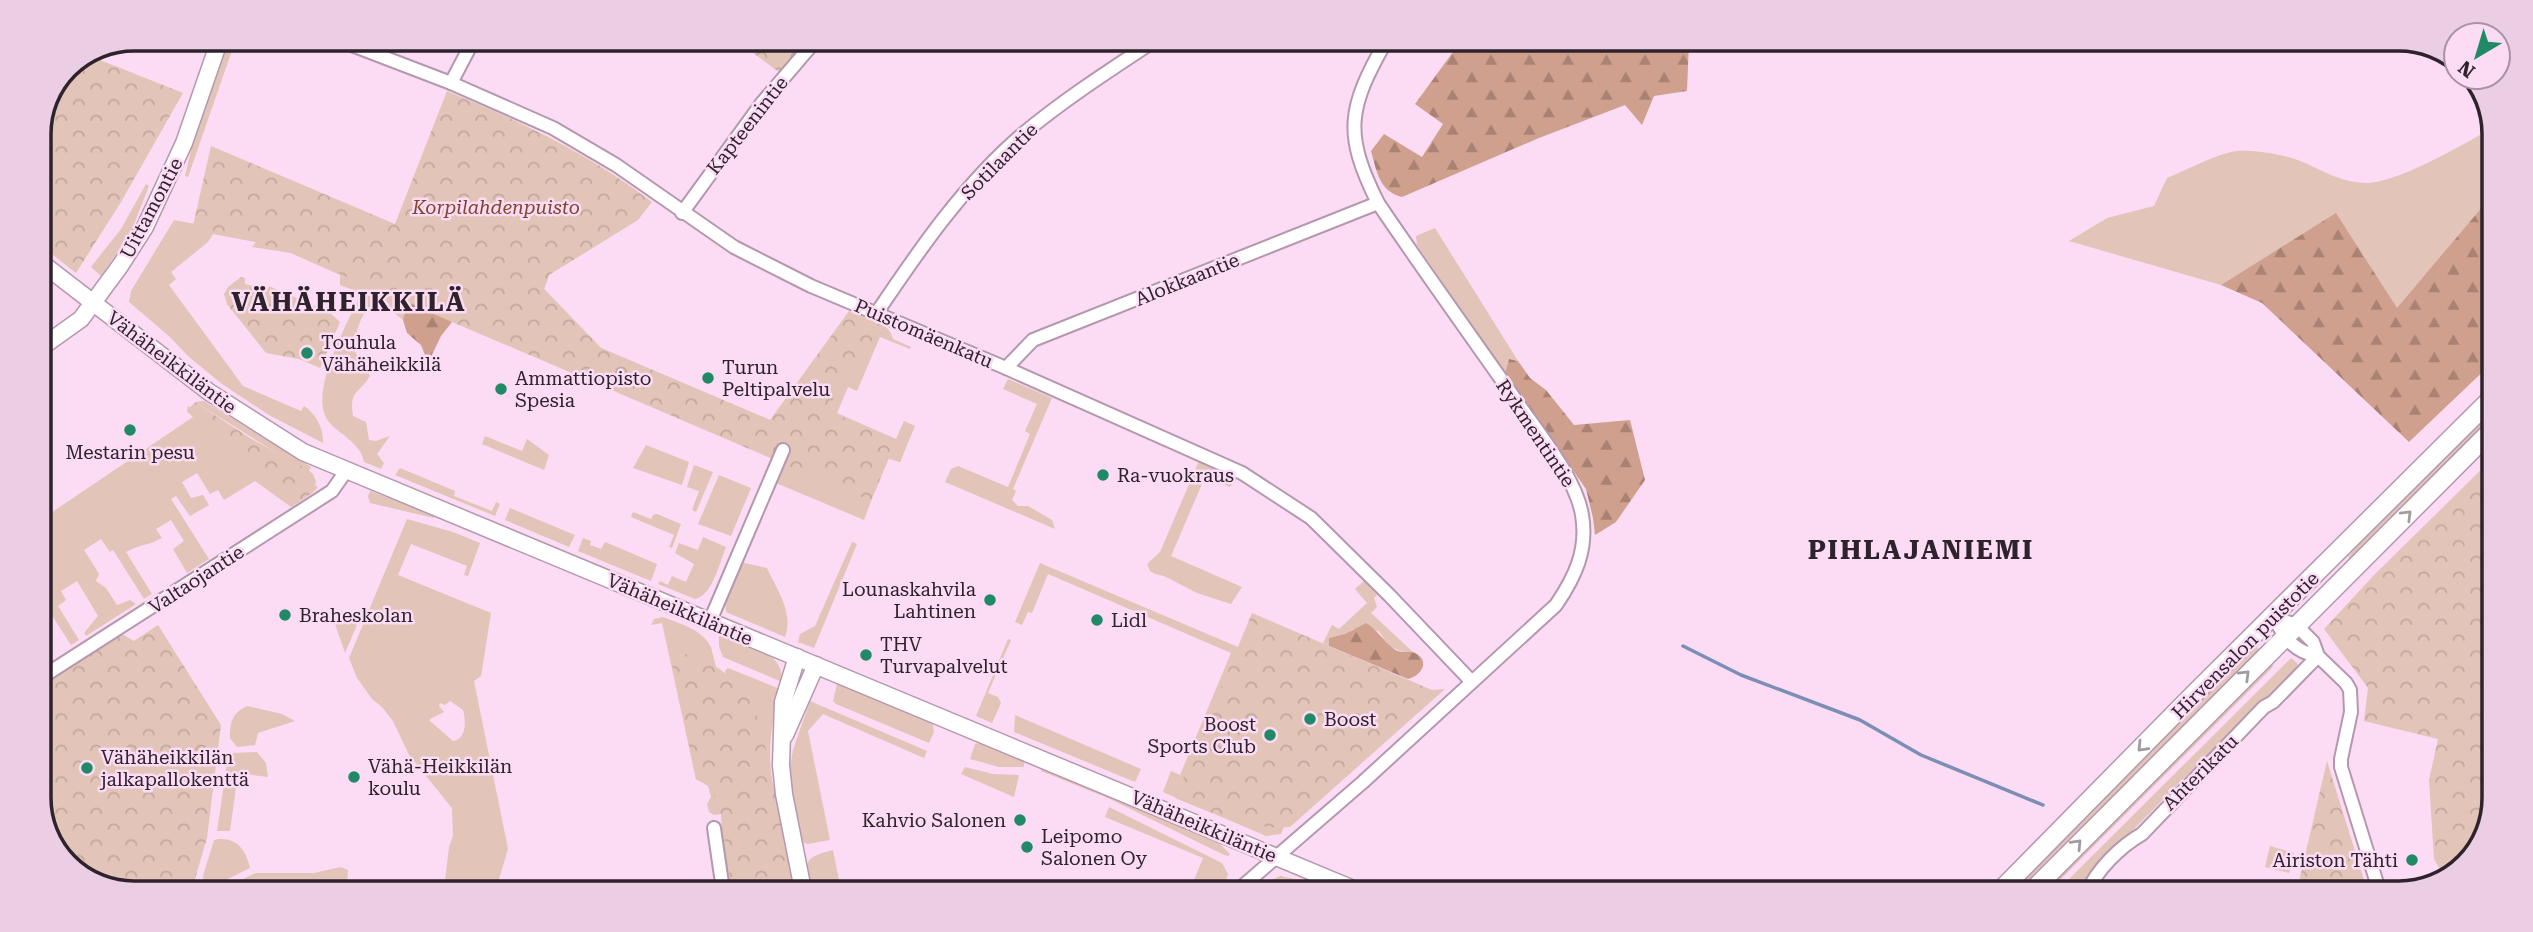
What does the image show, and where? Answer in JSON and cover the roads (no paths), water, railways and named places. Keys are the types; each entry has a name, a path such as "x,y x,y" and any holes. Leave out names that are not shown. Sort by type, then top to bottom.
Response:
{"main road":[{"name":"Hirvensalon puistotie","path":"2010,881 2482,409"},
{"name":"Hirvensalon puistotie","path":"2042,881 2482,440"}],"street":[{"name":"Uittamontie","path":"51,340 81,319 140,235 184,143 216,51"},
{"name":"Puistomäenkatu","path":"367,51 451,83 574,140 616,165 734,247 811,286 1242,472 1313,520 1472,682"},
{"path":"451,83 468,51"},
{"name":"Kapteenintie","path":"682,213 762,103 807,51"},
{"name":"Sotilaantie","path":"876,314 953,207 1022,135 1058,106 1139,51"},
{"name":"Rykmentintie","path":"1249,881 1556,605 1568,588 1579,564 1582,548 1582,514 1575,489 1378,204 1357,152 1355,112 1362,85 1381,51"},
{"name":"Alokkaantie","path":"1006,368 1033,340 1378,204"},
{"name":"Vähäheikkiläntie","path":"51,270 226,404 292,446 346,471 1333,881"},
{"path":"710,621 783,450"},
{"name":"Valtaojantie","path":"51,671 332,491 346,471"},
{"path":"2273,617 2291,631 2303,653 2318,656 2346,683 2352,696 2340,759 2341,767 2376,881"},
{"name":"Ahterikatu","path":"2093,881 2121,850 2141,834 2264,707 2273,702 2318,656"},
{"path":"797,657 783,702 781,765 801,881"},
{"path":"783,740 816,665"},
{"path":"713,828 722,881"}],"waterway":[{"path":"1683,646 1741,675 1860,720 1921,755 2043,805"}],"place":[{"name":"Touhula Vähäheikkilä","path":"307,353"},
{"name":"Turun Peltipalvelu","path":"708,378"},
{"name":"Ammattiopisto Spesia","path":"501,389"},
{"name":"Mestarin pesu","path":"130,430"},
{"name":"Ra-vuokraus","path":"1103,475"},
{"name":"Lounaskahvila Lahtinen","path":"990,600"},
{"name":"Braheskolan","path":"285,615"},
{"name":"Lidl","path":"1097,620"},
{"name":"THV Turvapalvelut","path":"866,655"},
{"name":"Boost","path":"1310,719"},
{"name":"Boost Sports Club","path":"1270,735"},
{"name":"Vähäheikkilän jalkapallokenttä","path":"87,768"},
{"name":"Vähä-Heikkilän koulu","path":"354,777"},
{"name":"Kahvio Salonen","path":"1020,820"},
{"name":"Leipomo Salonen Oy","path":"1027,847"},
{"name":"Airiston Tähti","path":"2412,860"}],"district":[{"name":"VÄHÄHEIKKILÄ","path":"349,302"},
{"name":"PIHLAJANIEMI","path":"1921,550"}],"park label":[{"name":"Korpilahdenpuisto","path":"496,207"}]}
